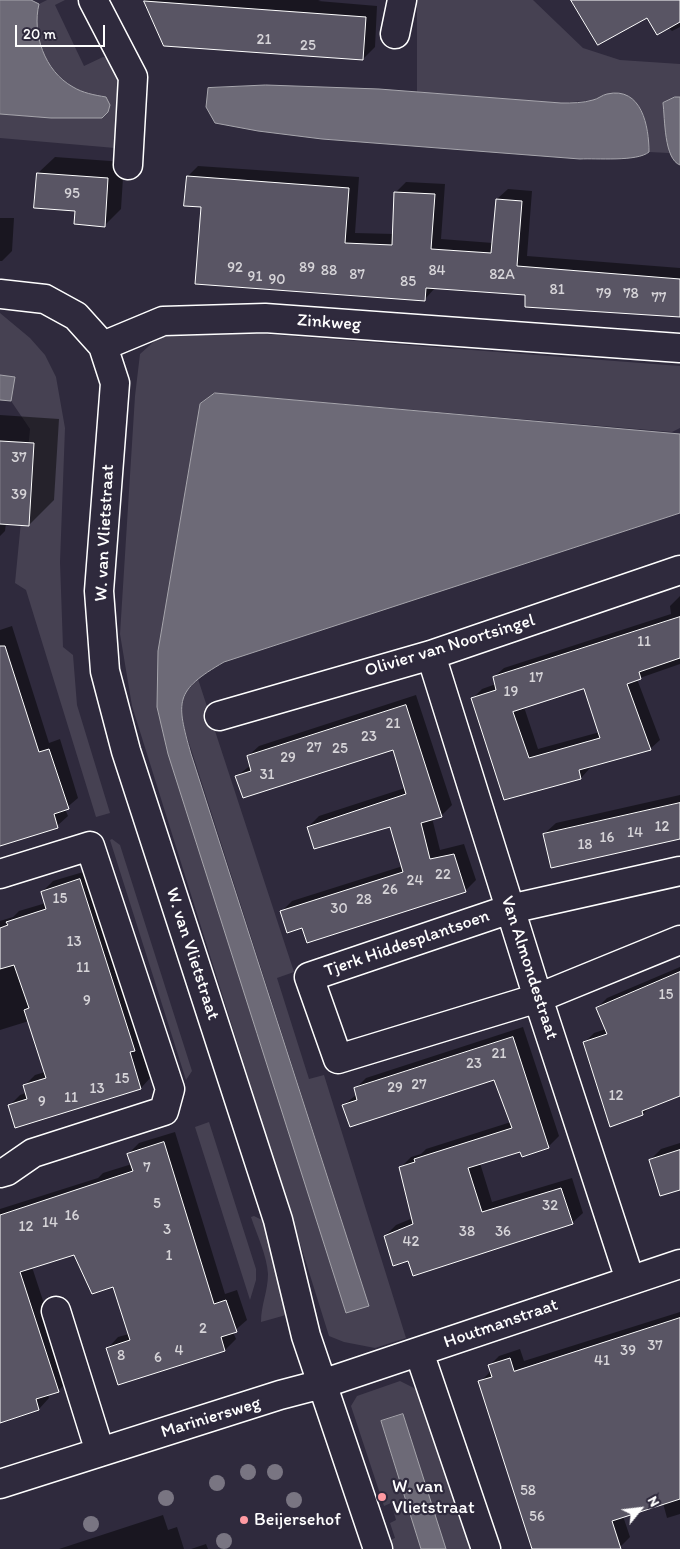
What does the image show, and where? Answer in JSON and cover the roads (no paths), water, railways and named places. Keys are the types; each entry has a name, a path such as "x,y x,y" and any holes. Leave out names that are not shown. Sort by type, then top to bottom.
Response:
{"street":[{"path":"93,0 133,77 128,165"},
{"path":"395,34 402,0"},
{"path":"0,294 45,300 76,316 103,346"},
{"name":"Zinkweg","path":"103,346 163,322 265,318 680,348"},
{"name":"W. van Vlietstraat","path":"103,346 114,383 99,591 105,671 126,751 278,1220 306,1336 378,1549"},
{"name":"Olivier van Noortsingel","path":"219,716 431,655 680,570"},
{"name":"Van Almondestraat","path":"431,655 538,998 630,1280"},
{"path":"0,874 90,846 170,1089 164,1111 2,1164"},
{"name":"Tjerk Hiddesplantsoen","path":"680,871 510,909 309,977 338,1059 538,998 680,940"},
{"name":"Houtmanstraat","path":"322,1384 680,1264"},
{"path":"56,1311 100,1452"},
{"path":"419,1352 486,1549"},
{"name":"Mariniersweg","path":"0,1484 322,1384"}],"place":[{"name":"W. van Vlietstraat","path":"382,1497"},
{"name":"Beijersehof","path":"244,1520"}]}
